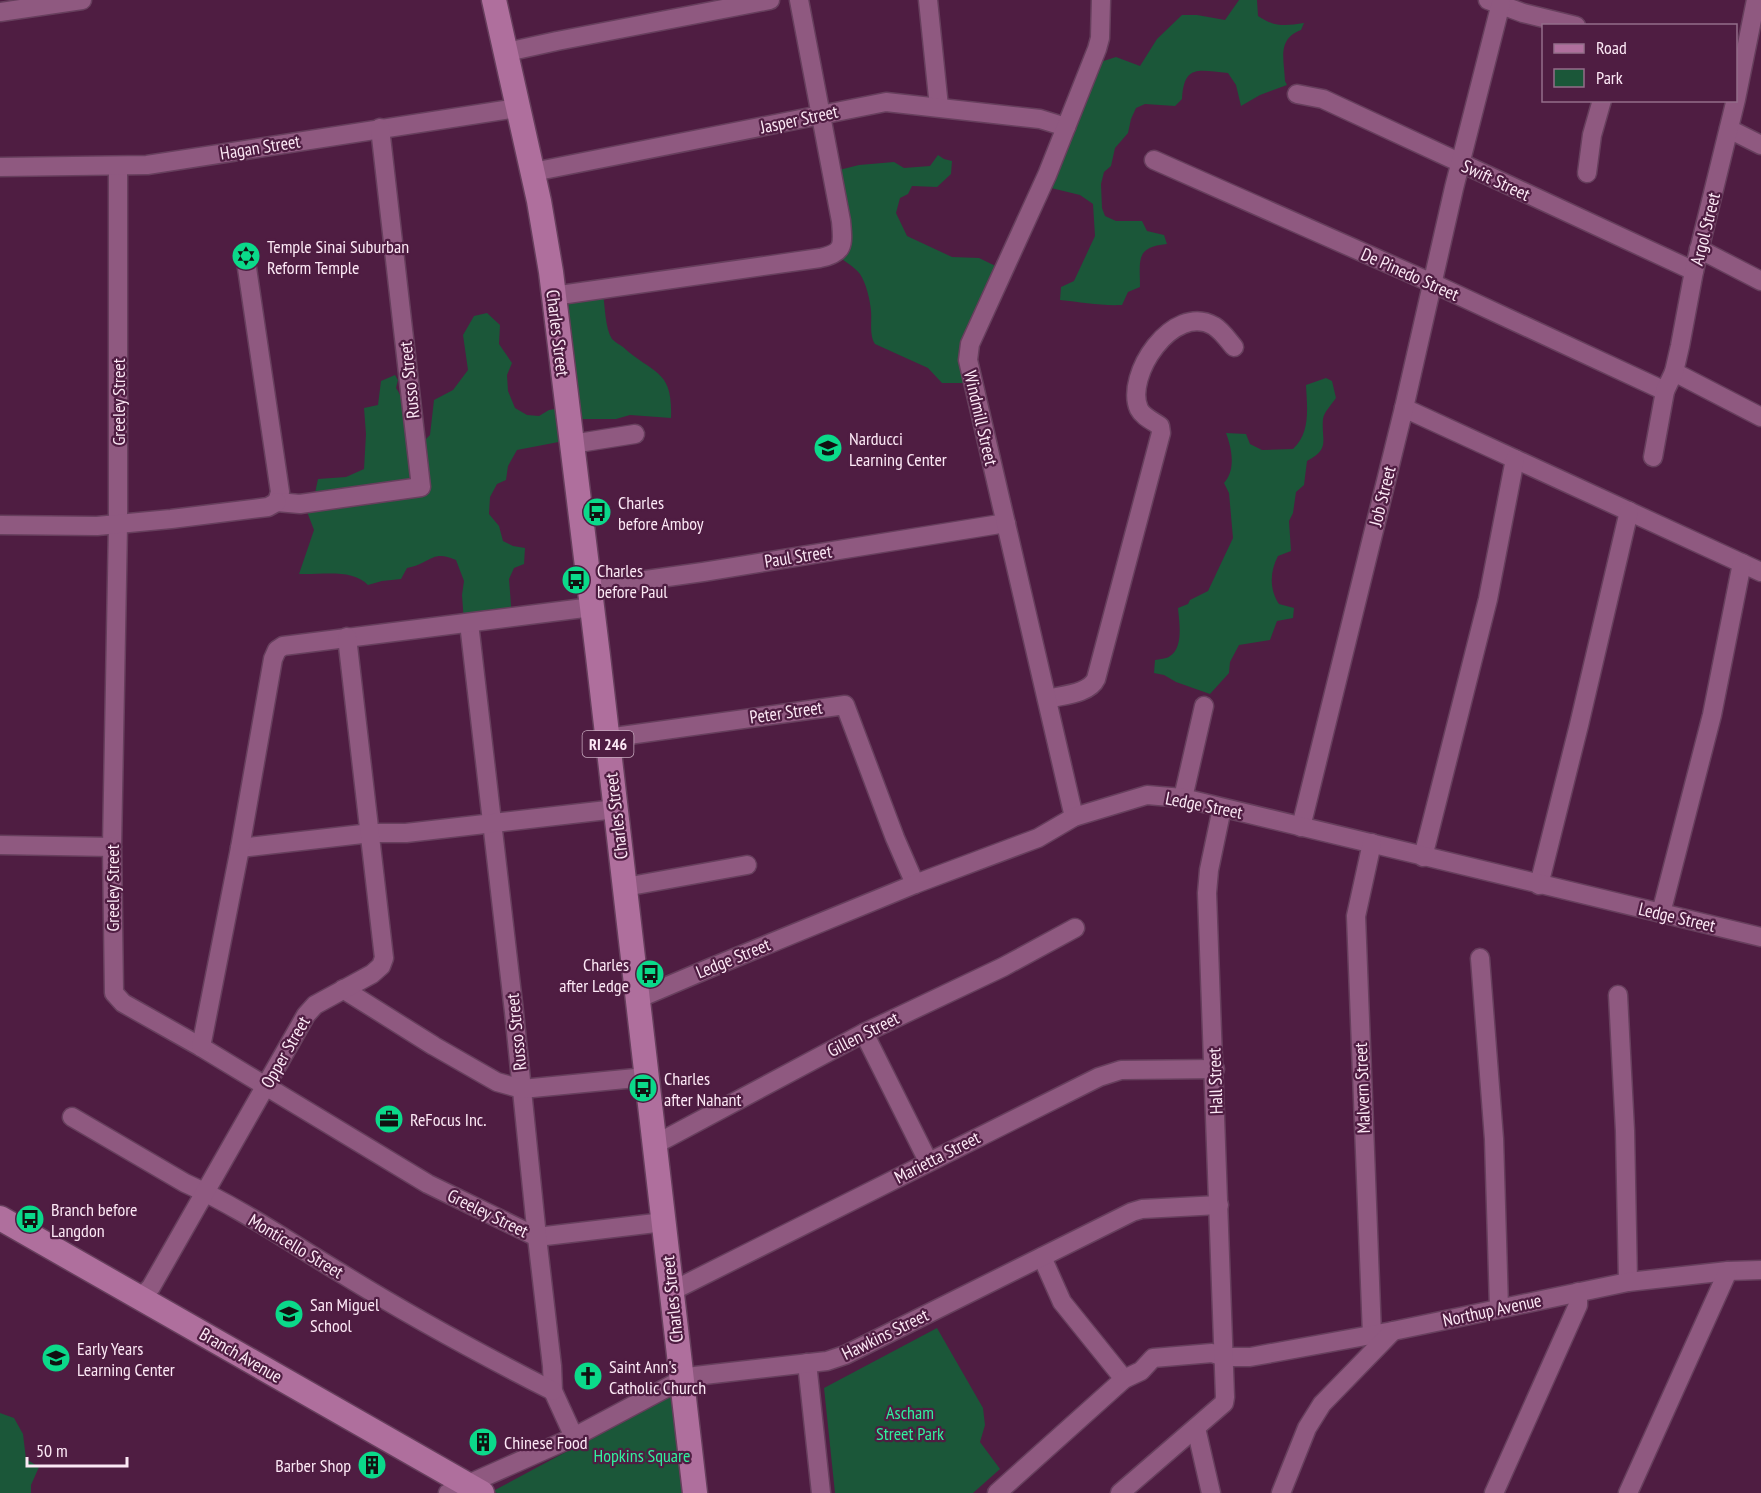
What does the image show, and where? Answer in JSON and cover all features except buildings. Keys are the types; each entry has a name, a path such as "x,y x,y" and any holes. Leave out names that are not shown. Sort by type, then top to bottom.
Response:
{"main road":[{"name":"Charles Street","path":"494,0 533,172 553,296 616,809 695,1493"},
{"name":"Branch Avenue","path":"0,1218 141,1297 465,1490"}],"street":[{"path":"0,12 82,0"},
{"path":"507,52 771,0"},
{"path":"553,296 820,258 841,249 841,221 799,0"},
{"path":"928,0 939,107"},
{"name":"Windmill Street","path":"1074,817 971,381 968,353 970,344 1047,175 1100,38 1101,0"},
{"path":"1495,2 1525,6 1571,24"},
{"name":"Job Street","path":"1300,827 1404,408 1495,2"},
{"name":"Argol Street","path":"1739,64 1758,4"},
{"name":"Swift Street","path":"1297,94 1323,99 1694,271"},
{"name":"Jasper Street","path":"533,172 886,102 1040,119 1066,127"},
{"path":"1587,173 1592,135 1601,102"},
{"name":"Argol Street","path":"1653,457 1665,392 1674,372 1694,271 1729,129 1733,102"},
{"name":"Hagan Street","path":"0,167 118,166 164,163 518,108"},
{"name":"Russo Street","path":"277,502 300,504 421,487 380,128"},
{"path":"1729,129 1761,145"},
{"name":"De Pinedo Street","path":"1154,160 1432,283 1665,392"},
{"name":"Greeley Street","path":"118,166 118,524 112,847 114,993 123,1003 201,1047 428,1184 537,1237 664,1222"},
{"path":"1699,249 1761,281"},
{"path":"0,525 97,526 268,507 277,502 280,492 247,268"},
{"path":"1047,699 1086,689 1093,685 1096,679 1159,442 1160,426 1140,412 1135,397 1144,364 1158,340 1171,329 1186,323 1202,322 1215,327 1234,346"},
{"path":"1674,372 1761,417"},
{"path":"1404,408 1761,572"},
{"path":"572,444 635,434"},
{"path":"1423,857 1488,599 1515,459"},
{"path":"1539,885 1567,777 1629,511"},
{"name":"Paul Street","path":"240,848 273,659 277,650 283,646 469,623 703,572 1006,523"},
{"path":"1661,913 1712,715 1742,563"},
{"name":"Russo Street","path":"469,623 522,1089 553,1391 574,1437"},
{"name":"Opper Street","path":"141,1297 151,1287 306,1015 315,1005 372,974 381,966 384,958 347,638"},
{"name":"Peter Street","path":"607,738 845,705 895,838 915,884"},
{"path":"1183,798 1204,706"},
{"name":"Ledge Street","path":"638,999 915,884 1038,838 1074,817 1147,795 1183,798 1761,937"},
{"name":"Hall Street","path":"1120,1493 1224,1403 1215,1069 1207,893 1221,808"},
{"path":"201,1047 240,848 370,832 406,833 616,809"},
{"name":"Malvern Street","path":"1372,843 1356,916 1372,1335"},
{"path":"0,845 112,847"},
{"path":"625,887 747,865"},
{"name":"Gillen Street","path":"654,1145 864,1033 1002,967 1075,928"},
{"path":"1480,958 1494,1139 1499,1308"},
{"path":"344,988 434,1046 497,1082 522,1089 646,1077"},
{"path":"1618,995 1629,1282"},
{"path":"864,1033 928,1161"},
{"name":"Marietta Street","path":"672,1291 928,1161 1112,1072 1215,1069"},
{"name":"Monticello Street","path":"72,1117 204,1192 392,1304 553,1391"},
{"name":"Hawkins Street","path":"465,1490 574,1437 681,1380 695,1376 827,1361 845,1355 1132,1212 1142,1209 1218,1205"},
{"path":"1042,1257 1062,1302 1124,1379"},
{"name":"Northup Avenue","path":"997,1493 1124,1379 1141,1371 1153,1358 1212,1353 1224,1357 1250,1357 1394,1331 1629,1282 1728,1271 1761,1270"},
{"path":"1628,1493 1728,1271"},
{"path":"1494,1493 1578,1305 1578,1292"},
{"path":"1281,1493 1307,1428 1322,1404 1394,1331"},
{"path":"807,1363 821,1493"},
{"path":"1196,1428 1210,1493"}],"green space":[{"path":"1239,0 1257,0 1258,16 1269,22 1285,25 1304,23 1301,30 1293,34 1285,44 1283,58 1287,85 1260,95 1241,106 1236,85 1228,73 1195,72 1186,79 1182,99 1175,106 1145,104 1136,108 1128,133 1115,148 1111,166 1104,172 1101,184 1102,208 1105,216 1116,221 1142,221 1147,231 1164,235 1167,244 1149,248 1144,252 1140,262 1140,287 1128,292 1122,305 1060,300 1061,287 1074,281 1095,236 1093,204 1080,195 1047,187 1094,64 1116,57 1140,66 1157,39 1182,15 1225,20"},
{"path":"938,155 952,161 951,174 937,187 912,186 908,194 900,198 896,213 907,236 952,257 979,258 1006,271 980,331 972,383 942,383 928,368 875,344 871,332 870,301 864,282 858,271 834,253 831,172 859,165 894,162 904,168 930,166"},
{"path":"603,293 607,323 612,339 665,381 671,402 671,418 630,415 616,419 570,419 569,440 517,450 508,466 506,480 497,484 490,497 489,514 499,526 503,541 525,548 524,564 514,568 509,579 512,618 464,623 462,595 464,581 456,560 448,557 436,557 407,568 401,579 368,585 354,576 345,574 299,574 314,530 306,509 315,493 318,479 346,477 364,469 366,434 364,408 378,405 381,381 395,375 398,380 396,388 400,395 406,425 416,436 426,439 430,435 434,400 453,390 468,370 463,335 474,316 487,313 500,325 499,344 512,363 507,375 508,391 515,408 527,415 539,416 549,410 566,407 555,301"},
{"path":"1326,378 1332,381 1336,398 1324,416 1322,448 1307,461 1304,485 1296,492 1293,513 1289,521 1291,551 1278,556 1272,574 1272,586 1276,598 1279,604 1294,608 1293,618 1277,621 1270,640 1239,645 1230,662 1229,673 1210,694 1154,673 1155,660 1169,657 1177,647 1180,634 1178,608 1208,591 1233,538 1229,493 1224,483 1231,466 1231,452 1226,433 1246,434 1250,444 1262,450 1293,449 1303,435 1307,419 1306,385"},
{"name":"Ascham Street Park","path":"937,1328 983,1408 985,1425 980,1442 1000,1469 973,1493 835,1493 824,1388"},
{"name":"Hopkins Square","path":"674,1394 685,1493 497,1493 493,1491"},
{"path":"0,1413 14,1418 23,1434 26,1459 39,1467 31,1485 31,1493 0,1493"}],"place":[{"name":"Temple Sinai Suburban Reform Temple","path":"246,256"},
{"name":"Narducci Learning Center","path":"828,448"},
{"name":"Charles before Amboy","path":"597,512"},
{"name":"Charles before Paul","path":"576,580"},
{"name":"Charles after Ledge","path":"650,974"},
{"name":"Charles after Nahant","path":"643,1088"},
{"name":"ReFocus Inc.","path":"389,1119"},
{"name":"Branch before Langdon","path":"30,1219"},
{"name":"San Miguel School","path":"289,1314"},
{"name":"Early Years Learning Center","path":"56,1358"},
{"name":"Saint Ann's Catholic Church","path":"588,1376"},
{"name":"Chinese Food","path":"483,1442"},
{"name":"Barber Shop","path":"372,1465"}]}
